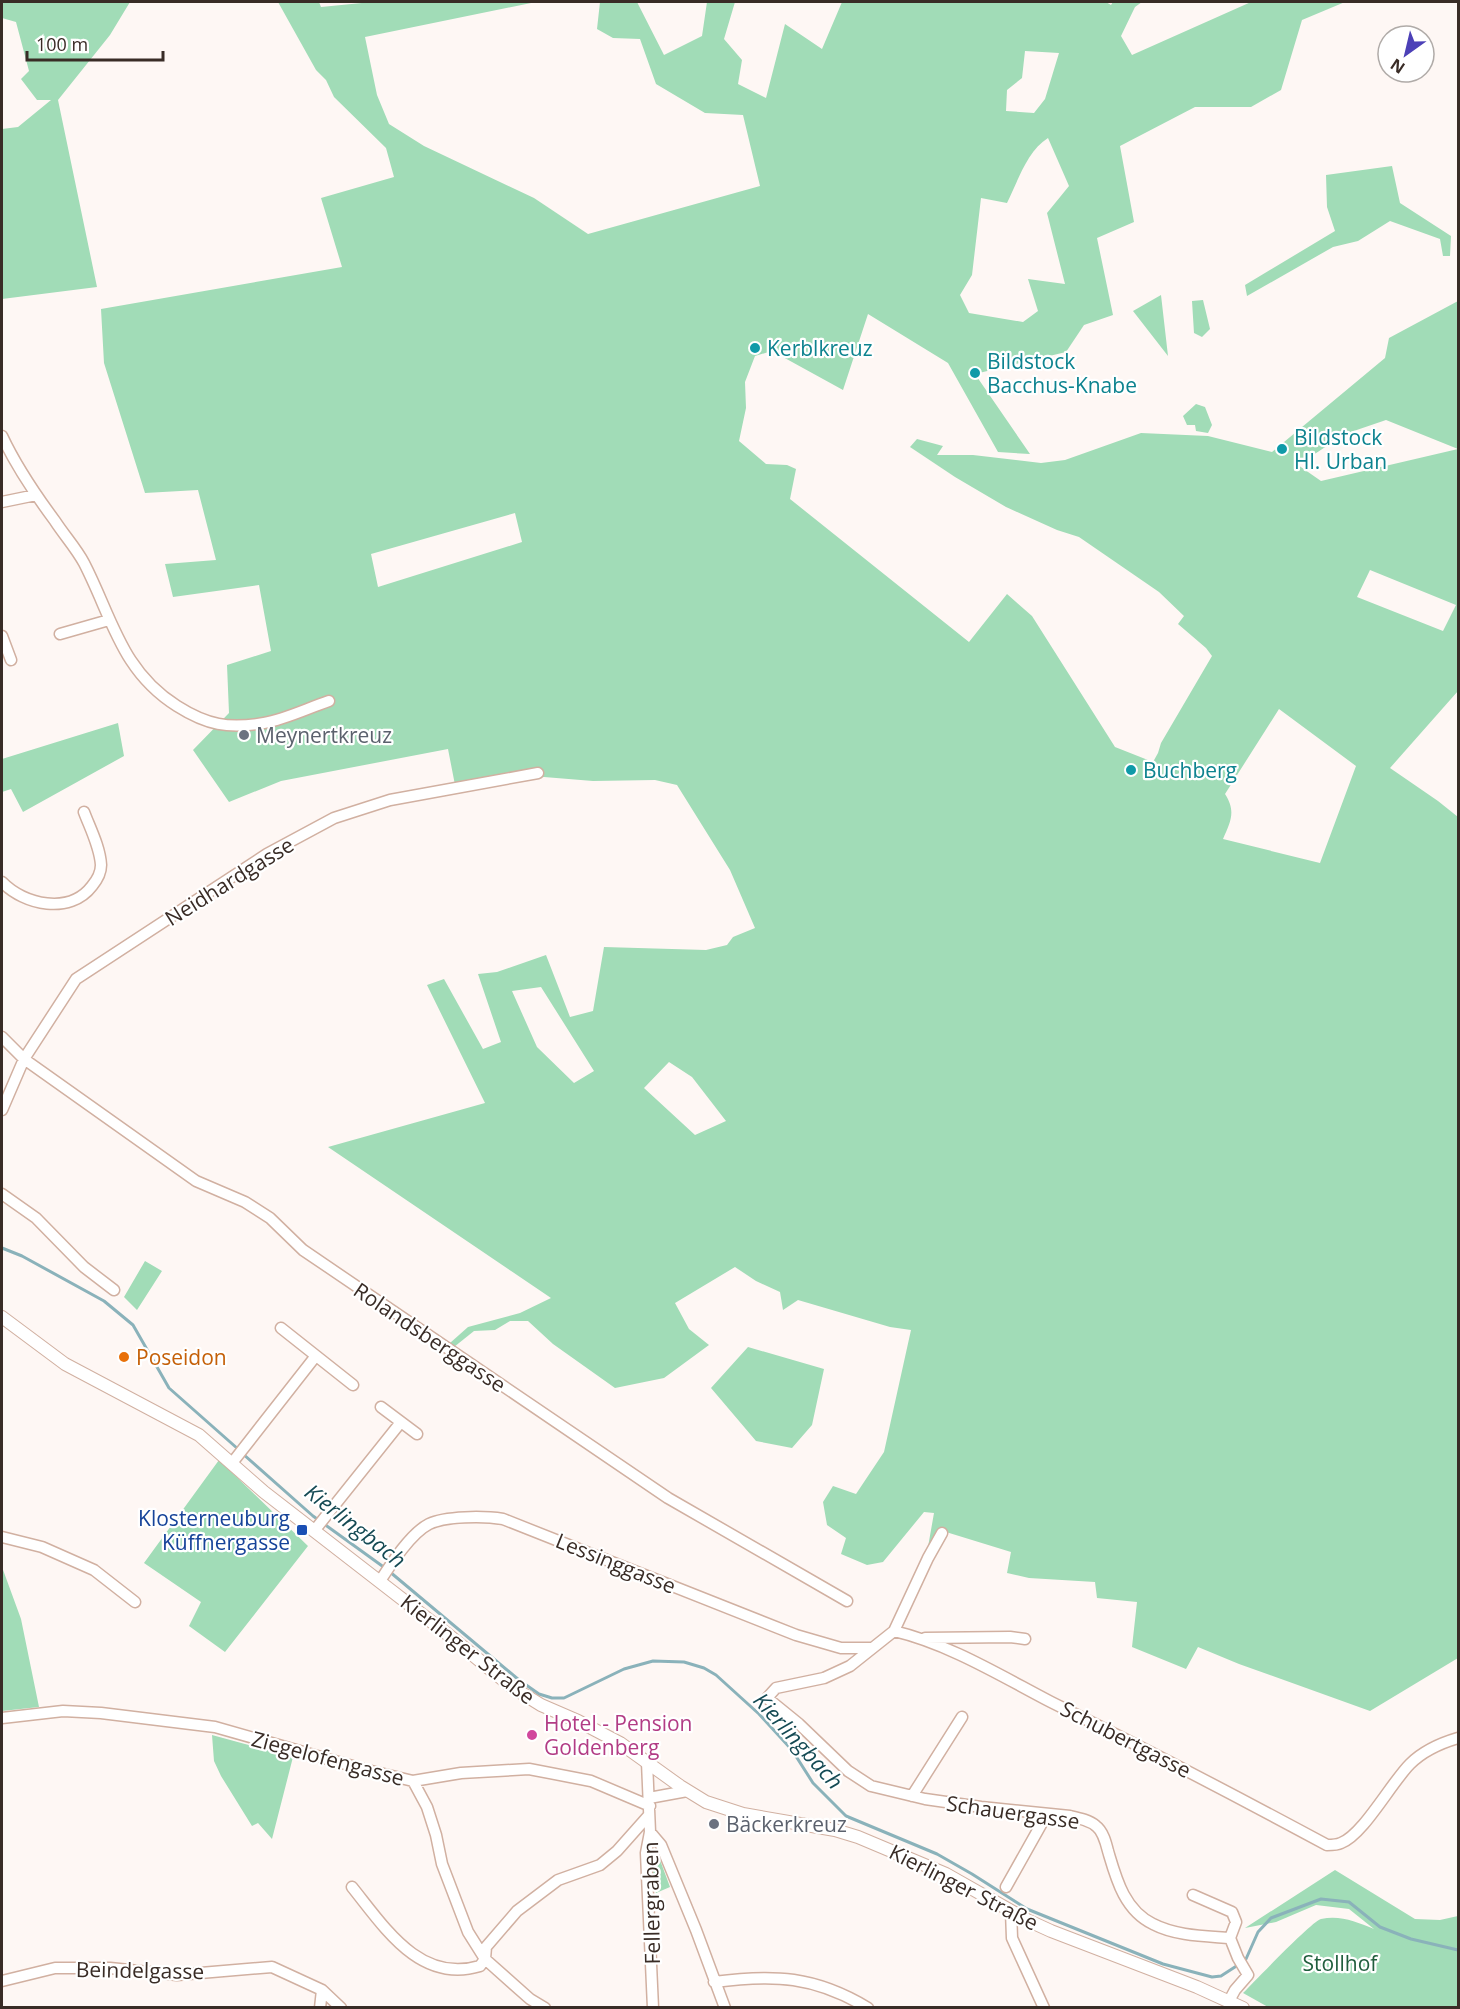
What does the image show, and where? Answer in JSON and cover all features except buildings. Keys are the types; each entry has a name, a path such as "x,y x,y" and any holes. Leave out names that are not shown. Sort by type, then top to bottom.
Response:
{"main road":[{"name":"Kierlinger Straße","path":"2,1317 65,1364 199,1435 234,1461 264,1492 318,1526 385,1574 528,1698 603,1733 706,1802 743,1814 836,1830 858,1837 946,1874 1051,1931 1243,2007"}],"street":[{"path":"2,436 36,495 83,561 109,620 135,669 162,696 196,718 215,724 237,725 265,722 329,701"},
{"path":"2,502 36,495"},
{"path":"60,634 109,620"},
{"path":"2,636 11,660"},
{"name":"Neidhardgasse","path":"2,1110 24,1059 76,979 276,849 334,818 390,800 538,773"},
{"path":"2,882 18,896 35,902 59,903 84,894 98,877 101,865 84,812"},
{"name":"Rolandsberggasse","path":"2,1037 24,1059 196,1180 244,1202 270,1218 303,1250 668,1498 847,1601"},
{"path":"2,1194 36,1218 84,1267 114,1290"},
{"path":"281,1328 353,1385"},
{"path":"234,1461 315,1357"},
{"path":"381,1407 417,1434"},
{"path":"318,1526 401,1422"},
{"name":"Lessinggasse","path":"385,1574 406,1545 426,1525 438,1520 490,1517 503,1519 796,1635 841,1648 872,1648"},
{"path":"872,1648 894,1631 942,1533"},
{"path":"2,1537 42,1547 94,1570 135,1602"},
{"name":"Schubertgasse","path":"894,1631 922,1638 1199,1776 1327,1845 1340,1844 1354,1836 1393,1783 1412,1762 1437,1744 1458,1738"},
{"name":"Schubertgasse","path":"922,1638 1010,1637 1025,1639"},
{"name":"Schauergasse","path":"872,1648 850,1666 824,1678 776,1688 767,1698 799,1724 836,1761 861,1780 882,1790 981,1807 1080,1818 1098,1828 1105,1839 1122,1894 1150,1923 1192,1935 1230,1938"},
{"name":"Ziegelofengasse","path":"2,1718 63,1712 101,1713 214,1727 363,1769 413,1780 462,1773 529,1769 591,1781 649,1806"},
{"name":"Schauergasse","path":"912,1796 962,1717"},
{"name":"Fellergraben","path":"647,1762 650,1832 646,1853 653,2007"},
{"path":"413,1780 427,1807 442,1864 468,1932 485,1959 530,1999 545,2007"},
{"path":"352,1887 398,1941 423,1963 447,1970 466,1970 480,1966 485,1959 486,1947 517,1911 558,1880 600,1864 617,1851 649,1806 687,1791"},
{"path":"1006,1887 1047,1814"},
{"path":"650,1832 661,1845 725,2007"},
{"path":"1193,1895 1232,1912 1236,1922 1230,1938 1248,1975 1229,2001"},
{"path":"1011,1911 1012,1938 1044,2007"},
{"name":"Beindelgasse","path":"2,1981 55,1968 110,1968 177,1975 272,1967 322,1990 341,2007"},
{"path":"714,1982 753,1977 790,1978 840,1992 868,2007"},
{"path":"320,2007 322,1990"}],"green space":[{"path":"2,2 130,2 110,35 58,100 97,287 2,299 2,129 18,127 51,100 37,100 21,79 29,71 16,22 2,18"},
{"path":"278,2 319,2 321,7 372,2 536,2 365,37 377,95 389,124 424,146 534,198 588,234 760,186 743,115 705,113 656,84 640,39 613,38 597,29 600,2 637,2 664,55 702,36 707,2 735,2 724,39 742,60 738,84 766,98 785,24 822,49 842,2 1106,2 1111,5 1113,2 1142,2 1135,7 1121,36 1132,55 1251,2 1345,2 1302,20 1281,90 1251,107 1195,107 1120,146 1134,222 1097,238 1113,315 1084,325 1066,352 975,374 1030,454 998,452 948,363 868,314 843,390 772,351 755,356 745,382 746,408 739,441 766,464 787,465 796,469 790,499 969,642 1007,594 1032,616 1115,747 1153,762 1161,743 1212,656 1178,624 1184,616 1159,592 1079,537 1057,530 1006,507 910,447 917,439 943,446 937,455 973,455 1041,463 1065,460 1141,433 1208,436 1272,452 1385,358 1389,338 1458,301 1458,449 1458,691 1390,768 1458,817 1458,1658 1370,1711 1198,1647 1186,1669 1132,1647 1137,1602 1097,1598 1095,1582 1029,1578 1007,1573 1011,1552 946,1532 928,1547 934,1513 924,1512 883,1562 867,1565 841,1554 846,1538 827,1525 823,1502 833,1486 856,1494 884,1452 911,1330 890,1327 798,1300 783,1310 780,1292 756,1281 735,1267 675,1303 689,1329 709,1345 664,1378 615,1388 553,1344 528,1321 510,1321 495,1330 474,1331 454,1347 450,1343 468,1327 520,1313 551,1298 328,1147 485,1103 427,985 444,979 483,1049 501,1042 478,974 497,972 546,955 570,1017 593,1011 604,947 706,950 727,945 733,937 755,928 730,870 677,785 655,780 593,781 544,777 522,781 455,785 448,749 281,781 229,802 193,750 229,713 227,665 271,651 259,585 173,597 165,564 216,560 198,490 145,493 104,363 101,309 342,267 321,198 394,177 386,148 334,97 326,80 316,70","holes":["1025,51 1059,53 1045,99 1034,113 1006,111 1007,90 1022,78","1048,138 1069,186 1047,213 1065,284 1028,279 1038,311 1023,322 969,313 960,295 972,275 981,198 1007,203 1034,151","1386,420 1458,449 1321,481 1298,465 1345,434","515,513 522,542 378,587 371,554","1370,570 1456,605 1443,631 1357,597","1279,709 1356,766 1320,863 1223,839 1231,816 1225,794","541,987 594,1071 574,1083 537,1047 512,991","669,1062 692,1077 726,1121 695,1135 644,1088"]},
{"path":"1392,166 1400,203 1451,236 1450,256 1443,256 1440,239 1390,221 1358,241 1333,247 1247,296 1245,285 1335,231 1327,207 1326,175"},
{"path":"1161,295 1168,356 1133,311"},
{"path":"1203,300 1210,329 1202,337 1194,333 1192,301"},
{"path":"1196,404 1205,407 1212,425 1208,433 1196,431 1195,425 1187,425 1183,416"},
{"path":"118,723 124,756 23,812 11,789 2,792 2,759"},
{"path":"145,1261 162,1271 137,1310 124,1297"},
{"path":"748,1347 824,1369 812,1425 792,1448 756,1441 711,1388"},
{"path":"219,1460 308,1546 225,1652 189,1626 201,1602 144,1563"},
{"path":"2,1567 21,1619 39,1707 2,1711"},
{"path":"212,1735 293,1757 272,1839 258,1823 252,1826 221,1776 214,1761"},
{"path":"657,1857 670,1887 656,1893 652,1869"},
{"name":"Stollhof","path":"1335,1870 1415,1919 1440,1920 1458,1916 1458,2007 1268,2007 1243,1993 1295,1940 1321,1919 1342,1919 1374,1929 1349,1909 1316,1905 1276,1922 1245,1928"}],"waterway":[{"name":"Kierlingbach","path":"2,1248 22,1256 104,1301 133,1325 169,1388 238,1449"},
{"name":"Kierlingbach","path":"243,1454 313,1516 385,1568"},
{"name":"Kierlingbach","path":"390,1572 519,1680 539,1694 552,1698 564,1698 624,1669 653,1661 684,1662 704,1668 716,1675 759,1714 792,1750 813,1783 846,1816 937,1854 1027,1909 1163,1964 1212,1977 1221,1976 1238,1965"},
{"name":"Kierlingbach","path":"1243,1961 1258,1932 1271,1918 1321,1899 1349,1902 1380,1927 1411,1939 1458,1950"}],"place":[{"name":"Kerblkreuz","path":"755,348"},
{"name":"Bildstock Bacchus-Knabe","path":"975,373"},
{"name":"Bildstock Hl. Urban","path":"1282,449"},
{"name":"Meynertkreuz","path":"244,735"},
{"name":"Buchberg","path":"1131,770"},
{"name":"Poseidon","path":"124,1357"},
{"name":"Klosterneuburg Küffnergasse","path":"302,1530"},
{"name":"Hotel - Pension Goldenberg","path":"532,1735"},
{"name":"Bäckerkreuz","path":"714,1824"}]}
